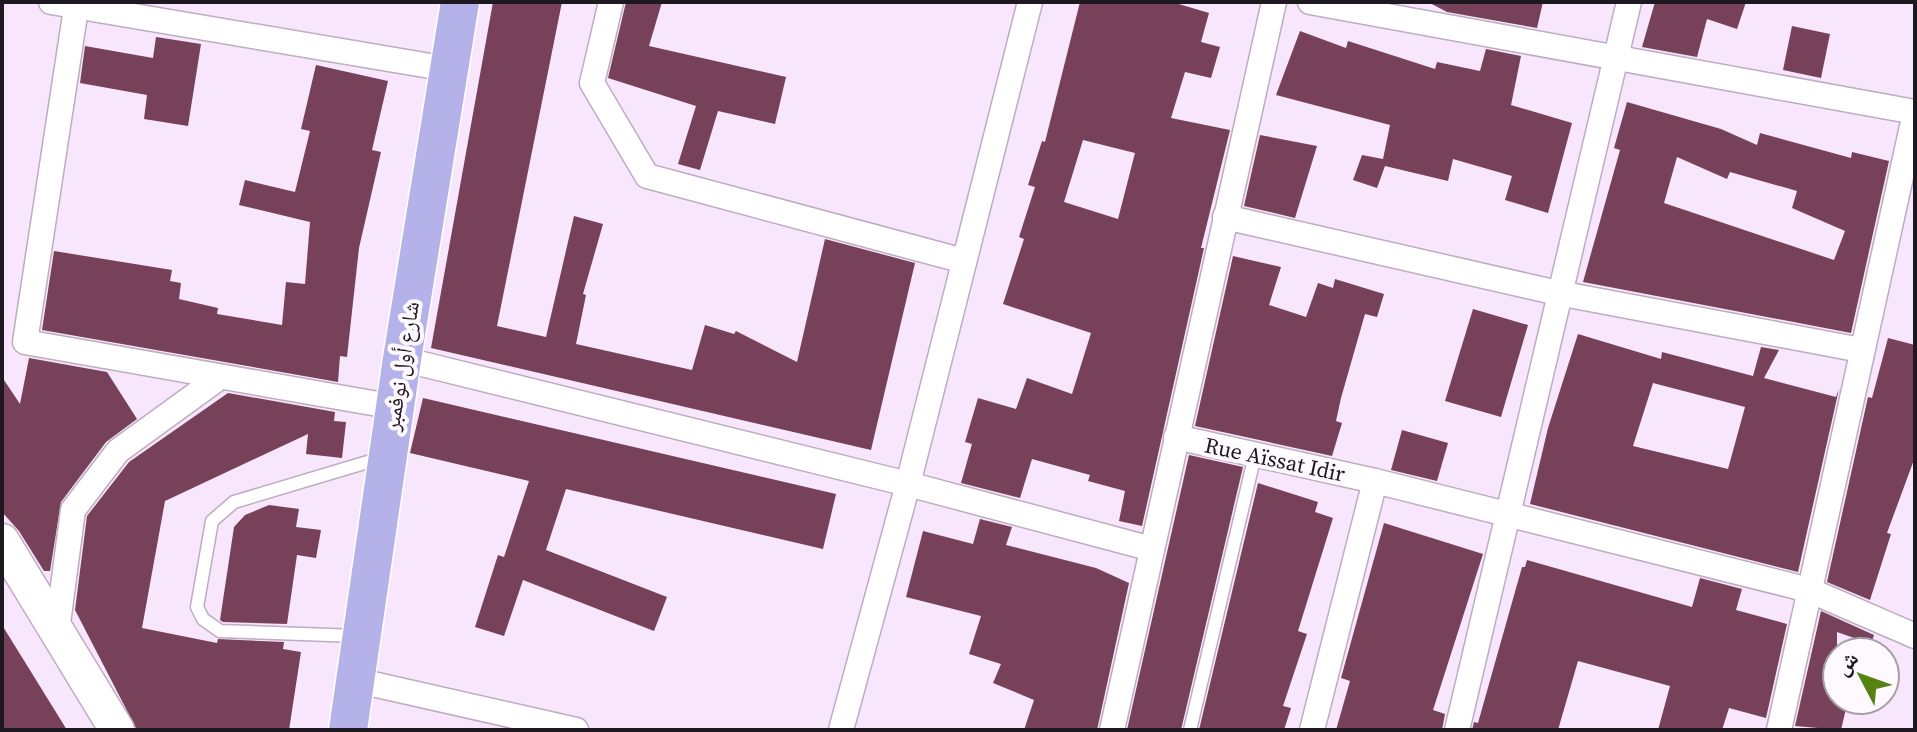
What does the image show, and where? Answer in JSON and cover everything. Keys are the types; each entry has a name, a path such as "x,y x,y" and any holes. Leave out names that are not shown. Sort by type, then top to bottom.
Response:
{"main road":[{"name":"شارع أول نوفمبر","path":"348,730 402,359 460,2"}],"street":[{"path":"51,2 448,69"},
{"path":"611,2 592,83 647,176 964,261"},
{"path":"841,730 908,484 1030,2"},
{"path":"1112,730 1274,2"},
{"path":"1310,2 1915,113 1779,730"},
{"path":"1457,730 1629,2"},
{"path":"77,4 25,342 395,407"},
{"path":"1225,217 1558,293 1861,350"},
{"path":"402,359 908,484 1152,549"},
{"path":"57,631 73,510 118,451 220,377"},
{"name":"Rue Aïssat Idir","path":"1176,437 1375,481 1809,590 1915,636"},
{"path":"1312,730 1375,481"},
{"path":"2,541 117,730"},
{"path":"355,680 576,730"}],"lane":[{"path":"1190,730 1255,455"},
{"path":"362,637 220,631 203,619 197,607 212,521 234,502 388,456"}],"building":[{"path":"493,2 562,2 497,326 546,337 574,216 603,224 583,294 586,295 576,344 692,370 705,325 734,334 736,331 797,362 825,239 915,263 871,450 431,348"},
{"path":"626,2 662,2 649,46 786,77 775,124 718,111 700,170 678,164 696,106 608,78"},
{"path":"1080,2 1172,2 1209,13 1201,42 1220,47 1211,78 1185,72 1171,118 1230,130 1201,248 1204,248 1142,526 1119,521 1125,491 1088,481 1090,475 1032,459 1020,498 961,483 972,444 965,442 978,398 1016,409 1027,378 1072,394 1091,333 1003,304 1024,239 1019,237 1035,187 1028,185 1042,141 1045,142","holes":["1083,140 1135,153 1118,219 1064,202"]},
{"path":"1428,2 1543,2 1537,28 1447,12"},
{"path":"1655,2 1746,2 1737,29 1707,19 1697,57 1642,47"},
{"path":"1792,26 1830,34 1821,78 1783,70"},
{"path":"1300,31 1346,48 1348,41 1435,69 1437,62 1480,71 1486,49 1521,56 1511,105 1572,123 1548,213 1505,200 1512,176 1453,159 1448,181 1385,166 1377,188 1353,180 1362,155 1383,159 1390,125 1276,95"},
{"path":"156,37 201,44 188,126 144,119 147,95 80,83 85,46 153,58"},
{"path":"316,65 388,81 372,150 381,152 359,248 347,357 340,356 338,382 42,330 54,251 172,270 170,281 181,283 179,299 218,308 217,314 282,325 286,282 305,284 310,222 239,205 245,180 295,192 310,131 301,129"},
{"path":"1627,102 1721,129 1757,145 1760,133 1851,158 1852,152 1889,161 1851,333 1583,282 1620,150 1614,148","holes":["1677,157 1727,179 1730,172 1797,191 1792,208 1845,231 1834,260 1664,203"]},
{"path":"1260,135 1317,146 1295,218 1244,206"},
{"path":"1233,256 1281,267 1269,305 1306,317 1318,283 1333,288 1335,279 1384,294 1377,317 1365,314 1341,398 1336,421 1342,423 1332,456 1195,426"},
{"path":"1473,309 1528,325 1501,417 1445,401"},
{"path":"1578,334 1661,359 1662,352 1753,376 1761,347 1779,350 1764,378 1836,397 1839,389 1798,572 1530,504 1548,428","holes":["1653,383 1745,407 1728,469 1633,446"]},
{"path":"1888,338 1915,345 1915,457 1887,533 1891,534 1870,600 1827,582 1868,397 1872,398"},
{"path":"29,358 107,372 137,419 106,442 61,502 50,571 44,571 19,531 2,512 2,377 20,404"},
{"path":"228,393 335,412 334,421 346,422 342,458 306,454 308,434 165,501 142,628 217,643 218,639 284,642 283,649 301,652 289,730 137,730 75,610 87,516 129,462"},
{"path":"423,398 836,494 823,549 566,489 546,550 667,597 654,631 523,580 504,636 475,627 498,555 504,557 529,481 410,453"},
{"path":"1402,430 1448,443 1437,481 1391,470"},
{"path":"1189,455 1243,467 1181,730 1127,730"},
{"path":"1258,483 1318,502 1315,512 1333,518 1298,631 1307,634 1283,706 1291,708 1284,730 1199,730"},
{"path":"269,505 299,509 296,527 321,530 316,558 297,555 287,624 223,622 220,620 234,527 245,515"},
{"path":"980,519 1012,527 1006,545 1096,568 1129,583 1097,730 1024,730 1034,700 993,683 1001,664 969,654 981,616 906,597 923,531 973,544"},
{"path":"1384,523 1483,554 1433,710 1445,714 1442,730 1336,730 1350,681 1341,678"},
{"path":"1527,560 1692,607 1700,578 1742,589 1736,610 1787,624 1766,718 1729,708 1722,730 1658,730 1670,686 1578,661 1558,730 1472,730 1474,722 1478,723 1522,567 1525,567"},
{"path":"1821,611 1874,635 1848,636 1837,632 1837,636 1821,636 1821,716 1844,716 1841,730 1795,726"},
{"path":"2,625 67,730 2,730"}]}
